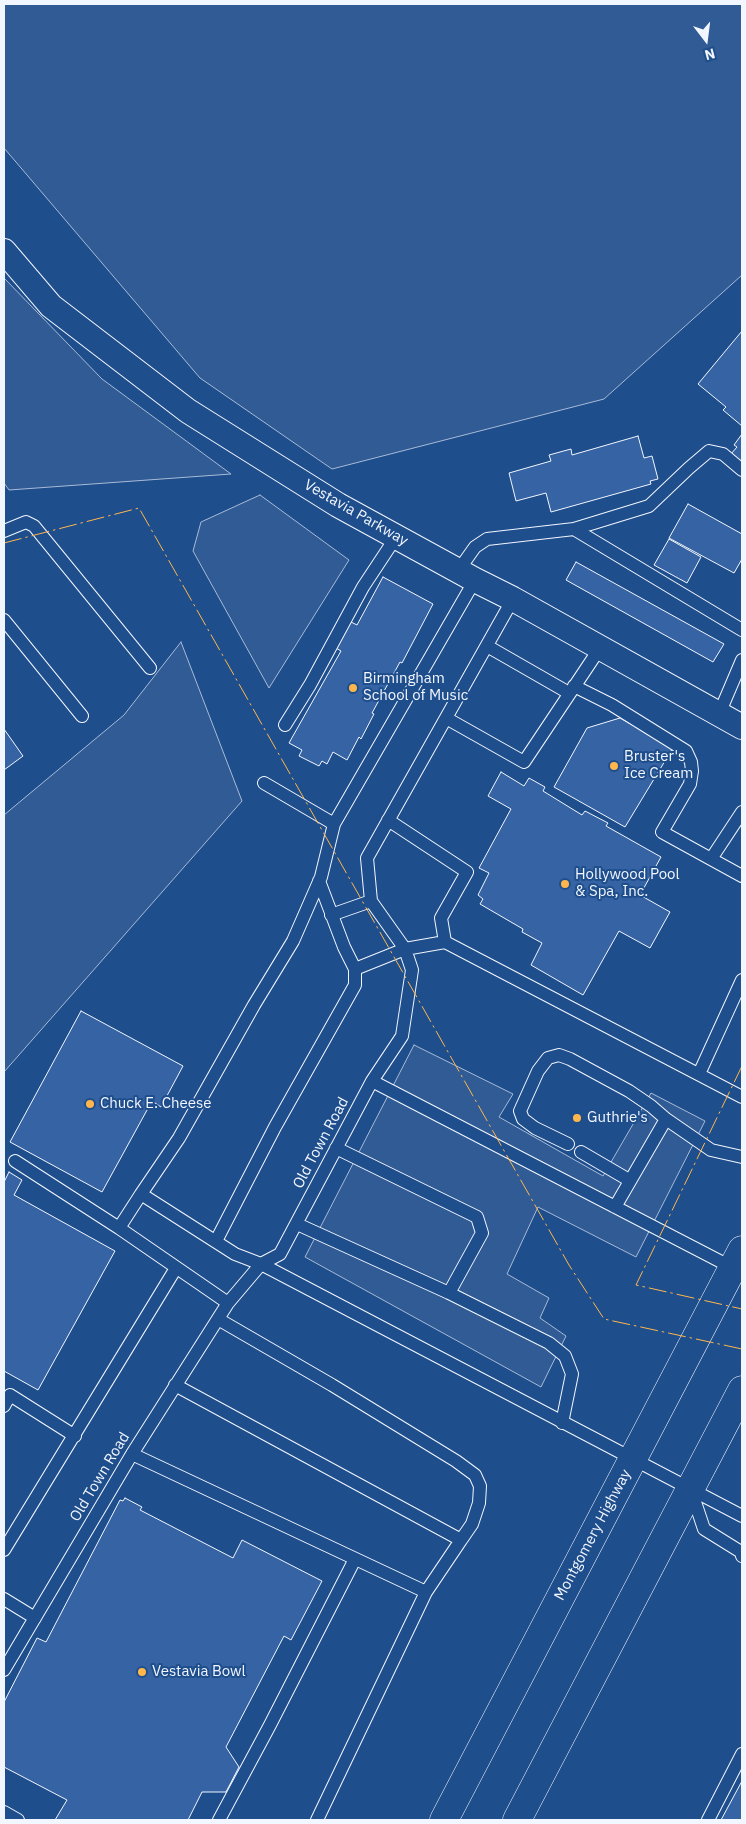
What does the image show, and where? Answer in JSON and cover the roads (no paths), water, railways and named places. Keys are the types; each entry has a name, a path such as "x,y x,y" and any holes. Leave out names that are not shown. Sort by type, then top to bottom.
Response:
{"main road":[{"name":"Montgomery Highway","path":"444,1820 737,1259"},
{"path":"517,1820 742,1390"}],"street":[{"name":"Vestavia Parkway","path":"4,251 51,306 188,411 338,505 467,576 513,599 742,726"}],"lane":[{"path":"119,1228 179,1138 254,1005 293,941 319,881 334,824 467,576 475,547 487,539 574,529 650,506 709,451 724,454 742,470"},
{"path":"4,531 26,522 34,526 150,668"},
{"path":"574,529 742,630"},
{"path":"285,725 310,685 363,587 396,536"},
{"name":"Old Town Road","path":"4,1670 132,1454 228,1303 261,1264 280,1254 372,1081 402,1036 412,970 405,949 371,901 367,858 513,599"},
{"path":"4,620 82,716"},
{"path":"487,646 572,689 612,705 686,751 691,762 690,784 662,832 742,876"},
{"path":"446,718 524,762 600,648"},
{"path":"719,714 742,660"},
{"path":"264,783 334,824"},
{"path":"711,859 742,812"},
{"path":"388,820 467,872 441,918 445,942"},
{"path":"216,1241 275,1127 355,985 355,969 344,947 319,881"},
{"path":"331,915 371,901"},
{"path":"355,969 405,949 445,942 742,1097"},
{"path":"698,1074 742,980"},
{"path":"568,1144 535,1128 523,1119 520,1111 525,1096 538,1071 548,1058 559,1055 629,1091 711,1150 742,1157"},
{"path":"372,1081 615,1207 737,1259"},
{"path":"615,1207 666,1119"},
{"path":"336,1148 476,1217 482,1233 449,1293"},
{"path":"581,1152 629,1180"},
{"path":"15,1161 119,1228 228,1303"},
{"path":"141,1194 235,1254 261,1264 742,1516"},
{"path":"297,1224 449,1293 549,1343 565,1356 572,1374 562,1423"},
{"path":"4,1550 176,1268"},
{"path":"218,1319 341,1390 456,1461 476,1476 480,1486 479,1503 472,1524 426,1592 317,1820"},
{"path":"175,1385 461,1540"},
{"path":"6,1398 75,1436"},
{"path":"132,1454 426,1592"},
{"path":"690,1488 704,1529 741,1552 742,1556"},
{"path":"219,1820 355,1559"},
{"path":"4,1599 35,1618"},
{"path":"708,1820 742,1754"},
{"path":"4,1812 18,1820"}],"place":[{"name":"Birmingham School of Music","path":"353,688"},
{"name":"Bruster's Ice Cream","path":"614,766"},
{"name":"Hollywood Pool & Spa, Inc.","path":"565,884"},
{"name":"Chuck E. Cheese","path":"90,1104"},
{"name":"Guthrie's","path":"577,1118"},
{"name":"Vestavia Bowl","path":"142,1672"}]}
